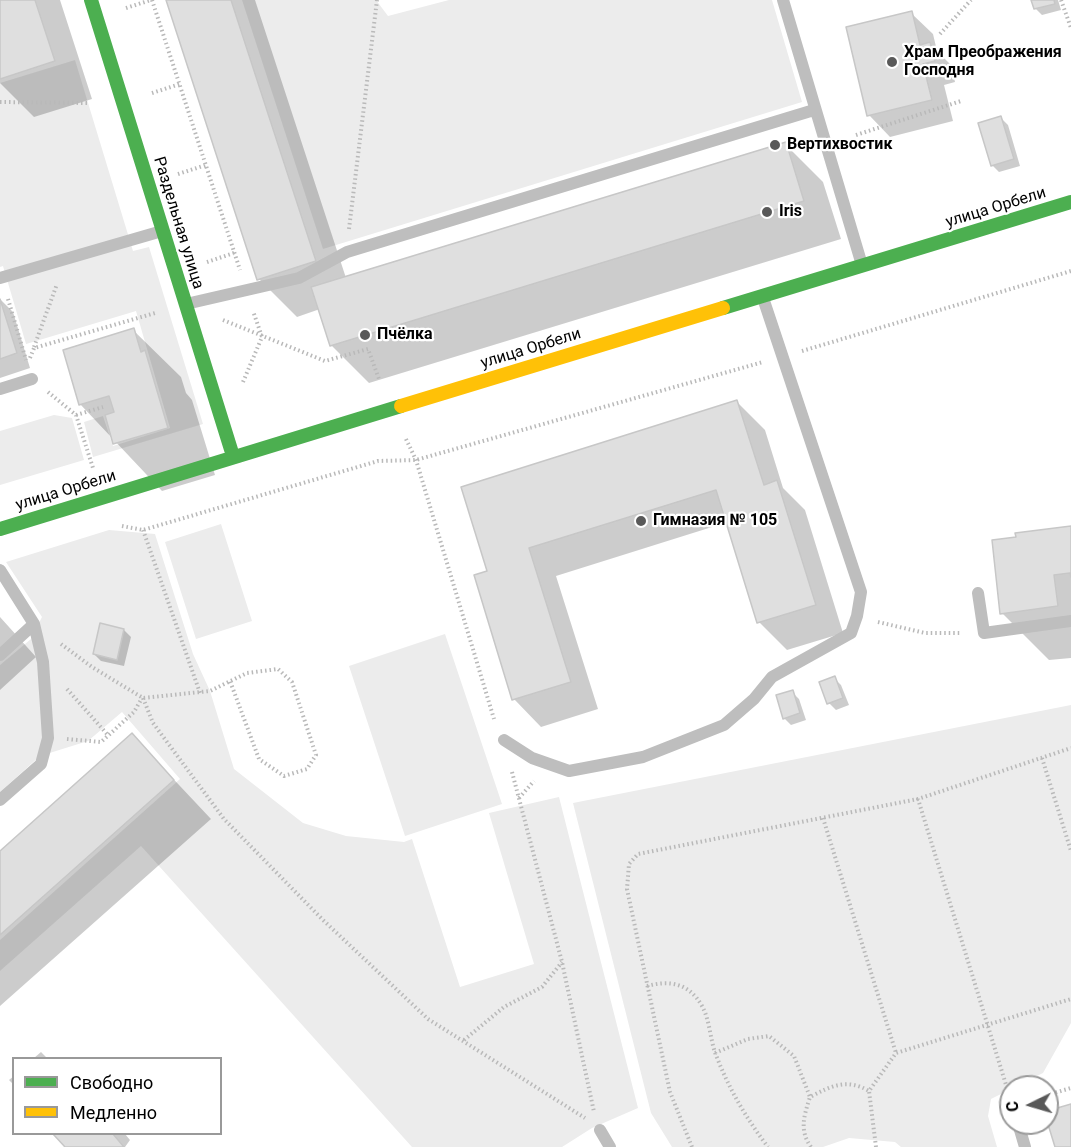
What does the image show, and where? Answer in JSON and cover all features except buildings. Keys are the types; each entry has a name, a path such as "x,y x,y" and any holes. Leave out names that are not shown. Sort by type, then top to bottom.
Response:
{"street":[{"name":"Раздельная улица","path":"91,0 233,456"},
{"name":"улица Орбели","path":"0,529 1071,202"}],"lane":[{"path":"783,0 862,266"},
{"path":"185,304 247,292 299,278 346,252 814,110"},
{"path":"1,278 163,231"},
{"path":"504,740 532,758 569,771 643,756 724,725 754,699 772,677 851,633 857,616 861,592 762,297"},
{"path":"0,389 32,380"},
{"path":"0,570 34,624 43,662 48,738 40,764 0,800"},
{"path":"978,593 984,633 1071,621"},
{"path":"0,655 34,624"},
{"path":"600,1130 610,1147"}],"path":[{"path":"152,0 262,337 241,387"},
{"path":"346,252 377,0"},
{"path":"940,34 971,0"},
{"path":"1061,0 1071,28"},
{"path":"856,135 961,101"},
{"path":"0,102 123,102"},
{"path":"1,278 27,364 66,259"},
{"path":"114,525 143,530 378,461 416,460 782,357 1071,270"},
{"path":"34,348 185,304 325,361 368,349 380,381"},
{"path":"32,380 76,415 93,468"},
{"path":"76,415 103,407"},
{"path":"394,407 416,460 494,719"},
{"path":"143,530 200,693"},
{"path":"857,616 925,633 984,633"},
{"path":"34,624 92,667 143,698 200,693 247,674 278,669 292,682 316,755 307,769 284,776 259,759 230,681"},
{"path":"43,662 107,734"},
{"path":"48,738 101,742 134,712 143,698"},
{"path":"143,698 153,723 224,819 323,920 429,1019 574,1108 600,1130"},
{"path":"504,740 562,962 589,1098 600,1130"},
{"path":"692,1147 670,1092 627,888 629,864 638,854 918,799 1071,748"},
{"path":"1042,758 1071,851"},
{"path":"918,799 1003,1075"},
{"path":"823,818 896,1053"},
{"path":"464,1040 504,1007 543,987 562,962"},
{"path":"647,986 668,981 684,987 702,1006 715,1053 736,1102 768,1147"},
{"path":"876,1147 869,1091 896,1053 1071,999"},
{"path":"715,1053 748,1039 770,1036 794,1056 810,1097 802,1119 805,1138 811,1147"},
{"path":"810,1097 835,1084 858,1084 869,1091"}],"shaded area":[{"path":"242,0 376,0 388,16 449,0 772,0 802,102 323,249"},
{"path":"75,60 133,251 149,247 203,424 93,457 84,422 103,416 113,446 170,428 136,311 26,344 3,266 0,267 0,83"},
{"path":"54,415 72,418 84,460 0,485 0,431"},
{"path":"221,524 252,621 196,639 165,542"},
{"path":"109,530 155,534 193,654 210,691 234,769 303,823 346,836 404,842 412,839 460,987 534,964 489,813 559,797 638,1108 592,1128 562,1147 412,1147 141,846 0,971 0,940 180,779 122,712 88,741 40,756 0,792 0,665 31,639 42,617 6,562"},
{"path":"445,634 502,804 405,836 349,666"},
{"path":"1071,705 1071,1023 1043,1073 1039,1075 999,1075 999,1095 991,1099 988,1116 997,1147 901,1147 895,1142 849,1138 823,1147 672,1147 651,1113 573,803"}],"traffic: fast":[{"path":"91,0 233,456"},
{"path":"723,308 1071,202"},
{"path":"0,529 401,406"}],"traffic: slow":[{"path":"401,406 723,308"}],"place":[{"name":"Храм Преображения Господня","path":"892,62"},
{"name":"Вертихвостик","path":"775,145"},
{"name":"Iris","path":"767,212"},
{"name":"Пчёлка","path":"365,335"},
{"name":"Гимназия № 105","path":"641,521"}]}
